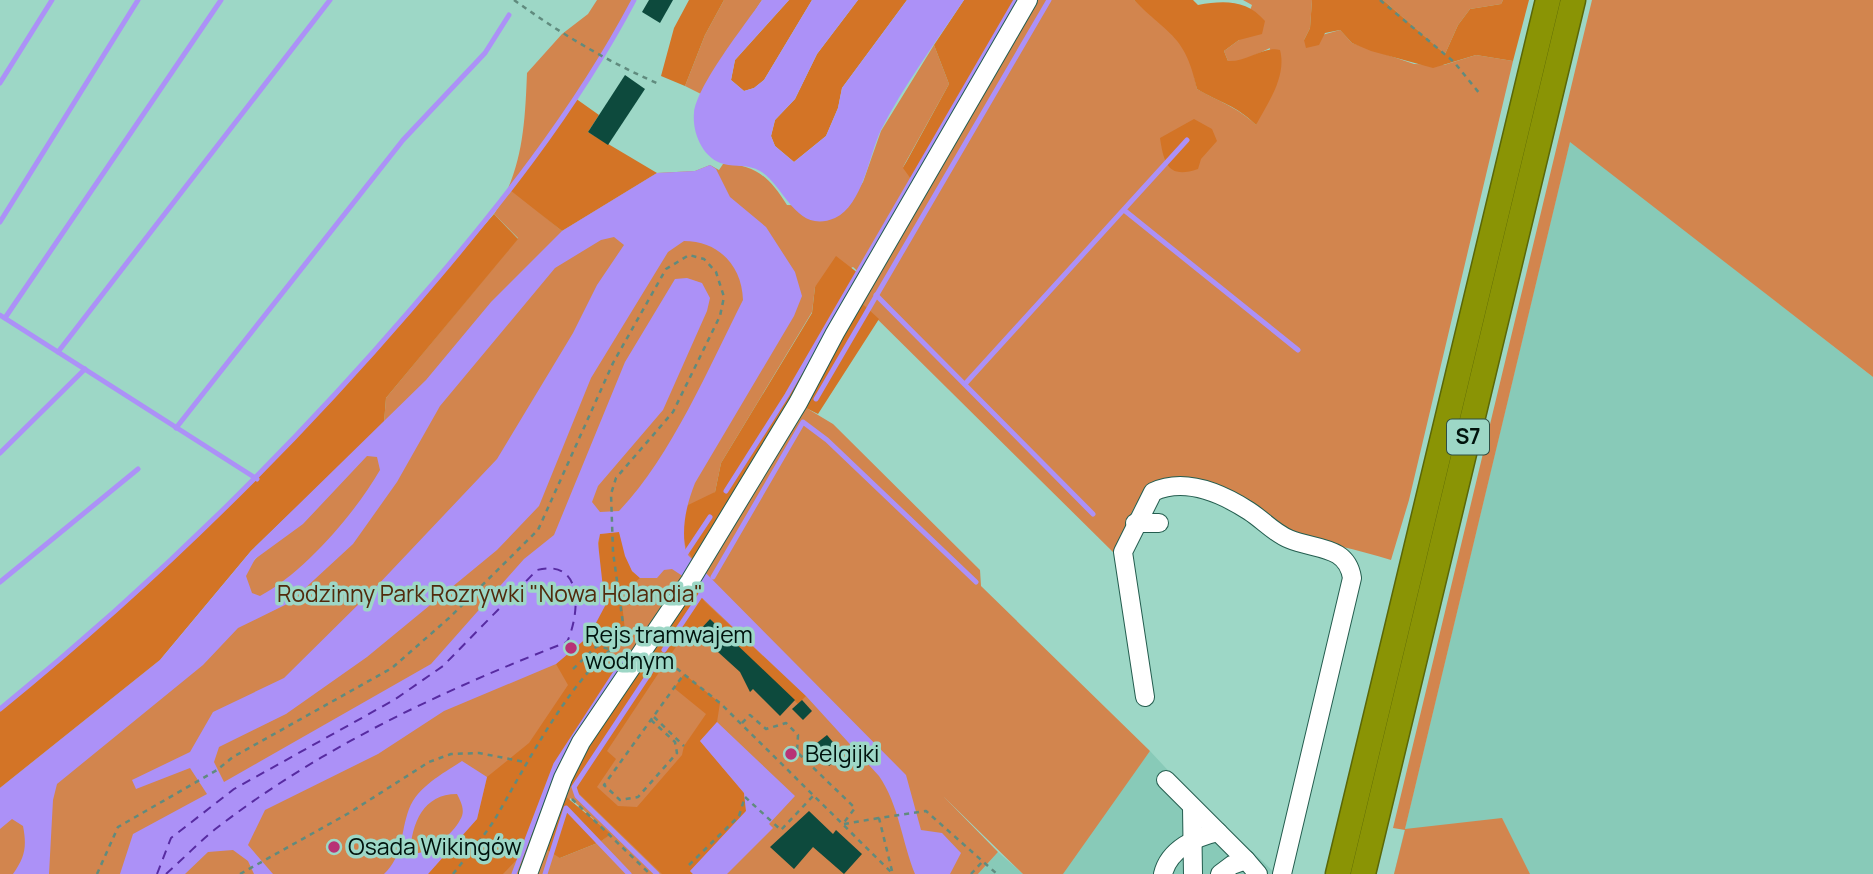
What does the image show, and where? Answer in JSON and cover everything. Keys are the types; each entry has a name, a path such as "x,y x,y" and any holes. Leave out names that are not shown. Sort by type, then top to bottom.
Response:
{"highway":[{"name":"S7","path":"1338,874 1548,0"},
{"name":"S7","path":"1363,874 1573,0"}],"street":[{"path":"528,874 558,791 581,742 694,573 798,403 835,333 1028,0"},
{"path":"1145,697 1139,645 1123,569 1123,552 1135,523 1153,492 1180,484 1226,499 1288,539 1339,554 1349,565 1352,578 1349,592 1282,874"},
{"path":"1135,523 1158,523"},
{"path":"1166,780 1252,867"},
{"path":"1192,807 1193,874"},
{"path":"1163,874 1178,850 1192,841 1219,832"},
{"path":"1219,874 1252,867"}],"path":[{"path":"514,0 562,34 613,64 659,84"},
{"path":"1380,0 1454,62 1480,94"},
{"path":"97,874 118,827 217,770 233,757 392,667 449,618 538,530 613,363 666,269 689,255 704,259 722,284 724,297 720,316 673,412 616,478 610,512 626,639 639,653 684,674 741,724 893,874"},
{"path":"453,874 494,821 525,762 584,678 609,649 626,639"},
{"path":"573,669 597,646 609,649"},
{"path":"653,718 675,742 677,753 639,797 620,800 604,785 684,674"},
{"path":"741,724 750,715 766,729 786,723 798,735 797,752 855,808 842,825"},
{"path":"653,718 684,746"},
{"path":"240,874 349,813 429,762 451,754 479,753 525,762"},
{"path":"558,791 618,840 650,874"},
{"path":"689,865 739,816 745,797 781,830 813,796"},
{"path":"842,825 926,811 997,874"},
{"path":"879,818 893,874"},
{"path":"971,874 983,861"}],"shaded area":[{"path":"689,0 724,0 705,35 685,86 661,76 674,28"},
{"path":"762,0 789,0 735,60 731,80 744,91 754,88 764,80 812,0 858,0 817,54 795,99 775,120 771,136 775,146 794,162 826,136 838,108 842,88 907,0 964,0 890,113 877,140 859,191 845,212 835,218 810,220 801,215 760,171 717,161 705,151 697,137 694,113 697,101 723,55"},
{"path":"789,0 812,0 764,80 754,88 744,91 731,80 735,60"},
{"path":"858,0 907,0 842,88 838,108 826,136 794,162 775,146 771,136 775,120 795,99 817,54"},
{"path":"964,0 1028,0 919,190 903,168 949,84 934,45"},
{"path":"1134,0 1193,0 1198,5 1235,3 1251,9 1265,21 1262,34 1239,40 1224,51 1228,61 1235,61 1267,50 1280,50 1279,79 1256,125 1235,109 1197,89 1181,46"},
{"path":"1312,0 1383,0 1445,54 1458,25 1470,9 1501,4 1503,0 1529,0 1513,61 1476,55 1433,68 1371,51 1352,43 1340,30 1325,33 1319,45 1306,48 1304,40 1310,28"},
{"path":"575,98 599,115 588,132 657,173 562,231 510,190"},
{"path":"1194,119 1212,129 1217,141 1201,159 1198,169 1188,172 1174,171 1166,162 1160,138"},
{"path":"1570,141 1873,377 1873,874 1394,874"},
{"path":"710,165 716,169 730,197 766,227 795,272 802,296 794,316 695,483 685,517 686,553 906,775 921,830 942,833 961,853 950,874 915,874 896,811 879,776 806,696 700,596 690,581 672,569 664,570 657,578 640,578 632,571 619,532 600,534 598,543 605,606 589,636 556,664 444,711 378,754 265,810 248,845 273,874 254,874 248,861 233,850 208,852 185,874 120,874 133,834 207,794 190,768 136,789 132,780 190,752 213,712 284,678 374,589 497,459 573,333 597,285 624,245 614,237 601,240 555,268 440,406 397,482 353,544 289,603 238,628 203,665 57,784 53,800 49,874 13,874 24,852 23,826 12,819 0,829 0,788 160,660 251,551 426,380 491,302 562,231 657,173 695,171","holes":["684,241 708,245 726,258 738,276 743,300 688,410 656,465 638,489 619,511 600,512 592,502 598,486 663,410 707,311 710,298 702,283 687,278 675,279 625,362 554,535 524,559 431,664 224,782 214,762 219,747 286,714 367,657 497,550 539,506 591,378 668,252","367,456 377,457 380,470 370,487 328,540 277,585 260,596 252,593 246,576 255,559 303,524"]},
{"path":"494,214 518,239 386,398 384,423 251,551 160,660 0,788 0,709 56,664 257,479 373,353"},
{"path":"836,256 867,280 856,298 879,319 818,414 798,404 699,566 685,545 686,506 715,492 721,463 812,313 815,287"},
{"path":"619,532 632,571 640,578 621,594 626,640 604,655 616,659 626,672 690,581 705,602 806,696 798,704 710,619 697,633 689,627 607,751 616,759 597,787 618,806 637,807 682,755 684,746 706,714 674,688 684,674 720,703 717,722 700,741 744,793 746,811 690,871 693,874 662,874 563,778 559,791 611,834 600,842 560,858 539,845 558,791 549,785 525,851 503,874 428,874 477,819 487,777 529,743 568,685 556,664 589,636 600,534"},
{"path":"717,722 795,796 769,824 773,828 727,874 693,874 690,871 746,811 744,793 700,741"},
{"path":"1150,751 1177,780 1276,874 1058,874"},
{"path":"462,761 487,777 477,819 428,874 384,874 395,859 413,801 425,787","holes":["457,794 463,813 451,832 424,852 410,853 413,831 421,812 436,799"]},
{"path":"998,852 1023,874 978,874"}],"green space":[{"name":"Rodzinny Park Rozrywki \"Nowa Holandia\"","path":"597,0 634,0 603,58 511,189 562,231 657,173 695,171 710,165 719,170 723,164 735,165 761,174 787,205 847,207 863,182 881,131 934,45 949,84 903,167 1028,0 1134,0 1175,36 1190,57 1197,89 1234,109 1256,125 1270,48 1242,61 1228,61 1224,51 1239,40 1252,5 1243,0 1312,0 1310,28 1304,40 1340,30 1352,43 1414,64 1444,65 1476,55 1513,61 1409,500 1391,560 1288,530 1228,495 1185,479 1165,480 1148,489 1133,510 1116,555 856,298 867,280 853,267 815,287 812,312 721,463 715,492 683,537 798,403 833,424 980,570 981,586 1150,751 1063,874 1023,874 943,796 998,852 978,874 0,874 0,788 160,660 384,423 386,398 518,238 494,214 504,198 517,164 527,73 562,34 588,14","holes":["570,798 610,834 600,842 560,858"]},
{"path":"724,0 762,0 701,94 685,86 705,35"},
{"path":"1383,0 1503,0 1501,4 1470,9 1458,25 1445,54"},
{"path":"1592,0 1873,0 1873,377 1570,142 1405,829 1502,818 1530,874 1394,874 1405,830 1393,828"}],"building":[{"path":"649,0 673,0 660,23 642,12"},
{"path":"625,75 645,89 608,145 588,132"},
{"path":"710,619 795,700 780,716 753,689 750,692 740,672 697,633"},
{"path":"802,700 812,711 803,720 792,709"},
{"path":"827,735 843,754 829,766 813,746"},
{"path":"809,811 833,834 836,830 862,854 844,874 813,847 794,869 770,847"}],"waterway":[{"path":"0,83 52,0"},
{"path":"0,222 138,0"},
{"path":"5,318 221,0"},
{"path":"58,352 330,0"},
{"path":"0,709 110,616 163,567 266,467 365,362 473,235 532,160 586,82 634,0"},
{"path":"726,491 787,395 1016,0"},
{"path":"816,399 1049,0"},
{"path":"176,428 403,140 485,53 509,15"},
{"path":"965,384 1187,140"},
{"path":"1124,210 1298,350"},
{"path":"876,295 1093,514"},
{"path":"0,315 257,479"},
{"path":"0,453 85,369"},
{"path":"713,577 803,422 827,440 976,582"},
{"path":"0,582 138,469"},
{"path":"686,553 710,517"},
{"path":"664,650 700,596"},
{"path":"514,874 556,764 625,658"},
{"path":"657,662 574,787 577,796 657,874"},
{"path":"545,874 566,808 629,874"}],"ferry route":[{"path":"157,874 171,838 234,789 394,700 443,666 537,570 552,568 563,572 571,580 576,604 567,642"},
{"path":"166,874 218,827 258,798 342,746 475,680 567,642 570,645"}],"place":[{"name":"Rejs tramwajem wodnym","path":"571,648"},
{"name":"Belgijki","path":"791,754"},
{"name":"Osada Wikingów","path":"334,847"}]}
